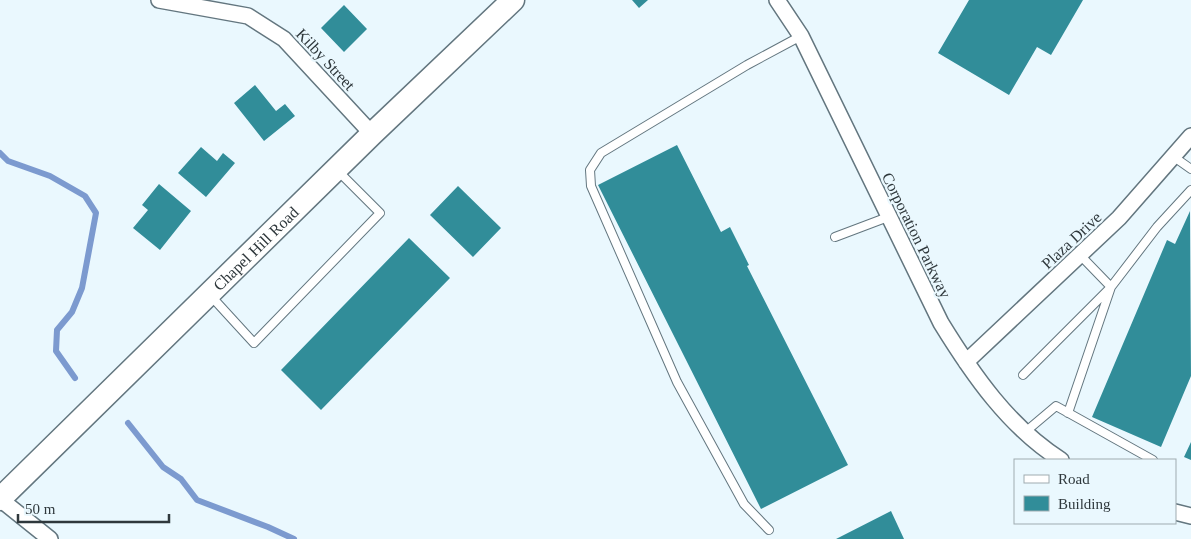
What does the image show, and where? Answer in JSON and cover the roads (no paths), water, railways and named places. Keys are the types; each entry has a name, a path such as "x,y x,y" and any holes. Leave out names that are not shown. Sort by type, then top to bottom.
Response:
{"main road":[{"name":"Chapel Hill Road","path":"0,499 336,169 513,0"}],"street":[{"name":"Kilby Street","path":"159,0 248,16 284,39 372,134"},
{"name":"Corporation Parkway","path":"777,0 801,36 941,323 986,391 1024,432 1060,459"},
{"name":"Plaza Drive","path":"966,362 1119,218 1191,136"},
{"path":"0,499 50,539"},
{"path":"1176,512 1191,516"}],"lane":[{"path":"769,530 744,504 677,382 591,186 590,170 602,153 747,65 801,36"},
{"path":"1174,157 1191,169"},
{"path":"209,294 254,343 380,214 336,169"},
{"path":"1023,375 1111,287 1157,227 1191,190"},
{"path":"835,237 888,217"},
{"path":"1080,255 1111,287"},
{"path":"1068,413 1111,287"},
{"path":"1024,432 1056,406 1151,459"}],"waterway":[{"path":"0,153 8,161 50,176 85,196 96,213 82,288 72,312 57,330 56,351 75,378"},
{"path":"128,423 163,467 181,479 197,500 294,539"}]}
